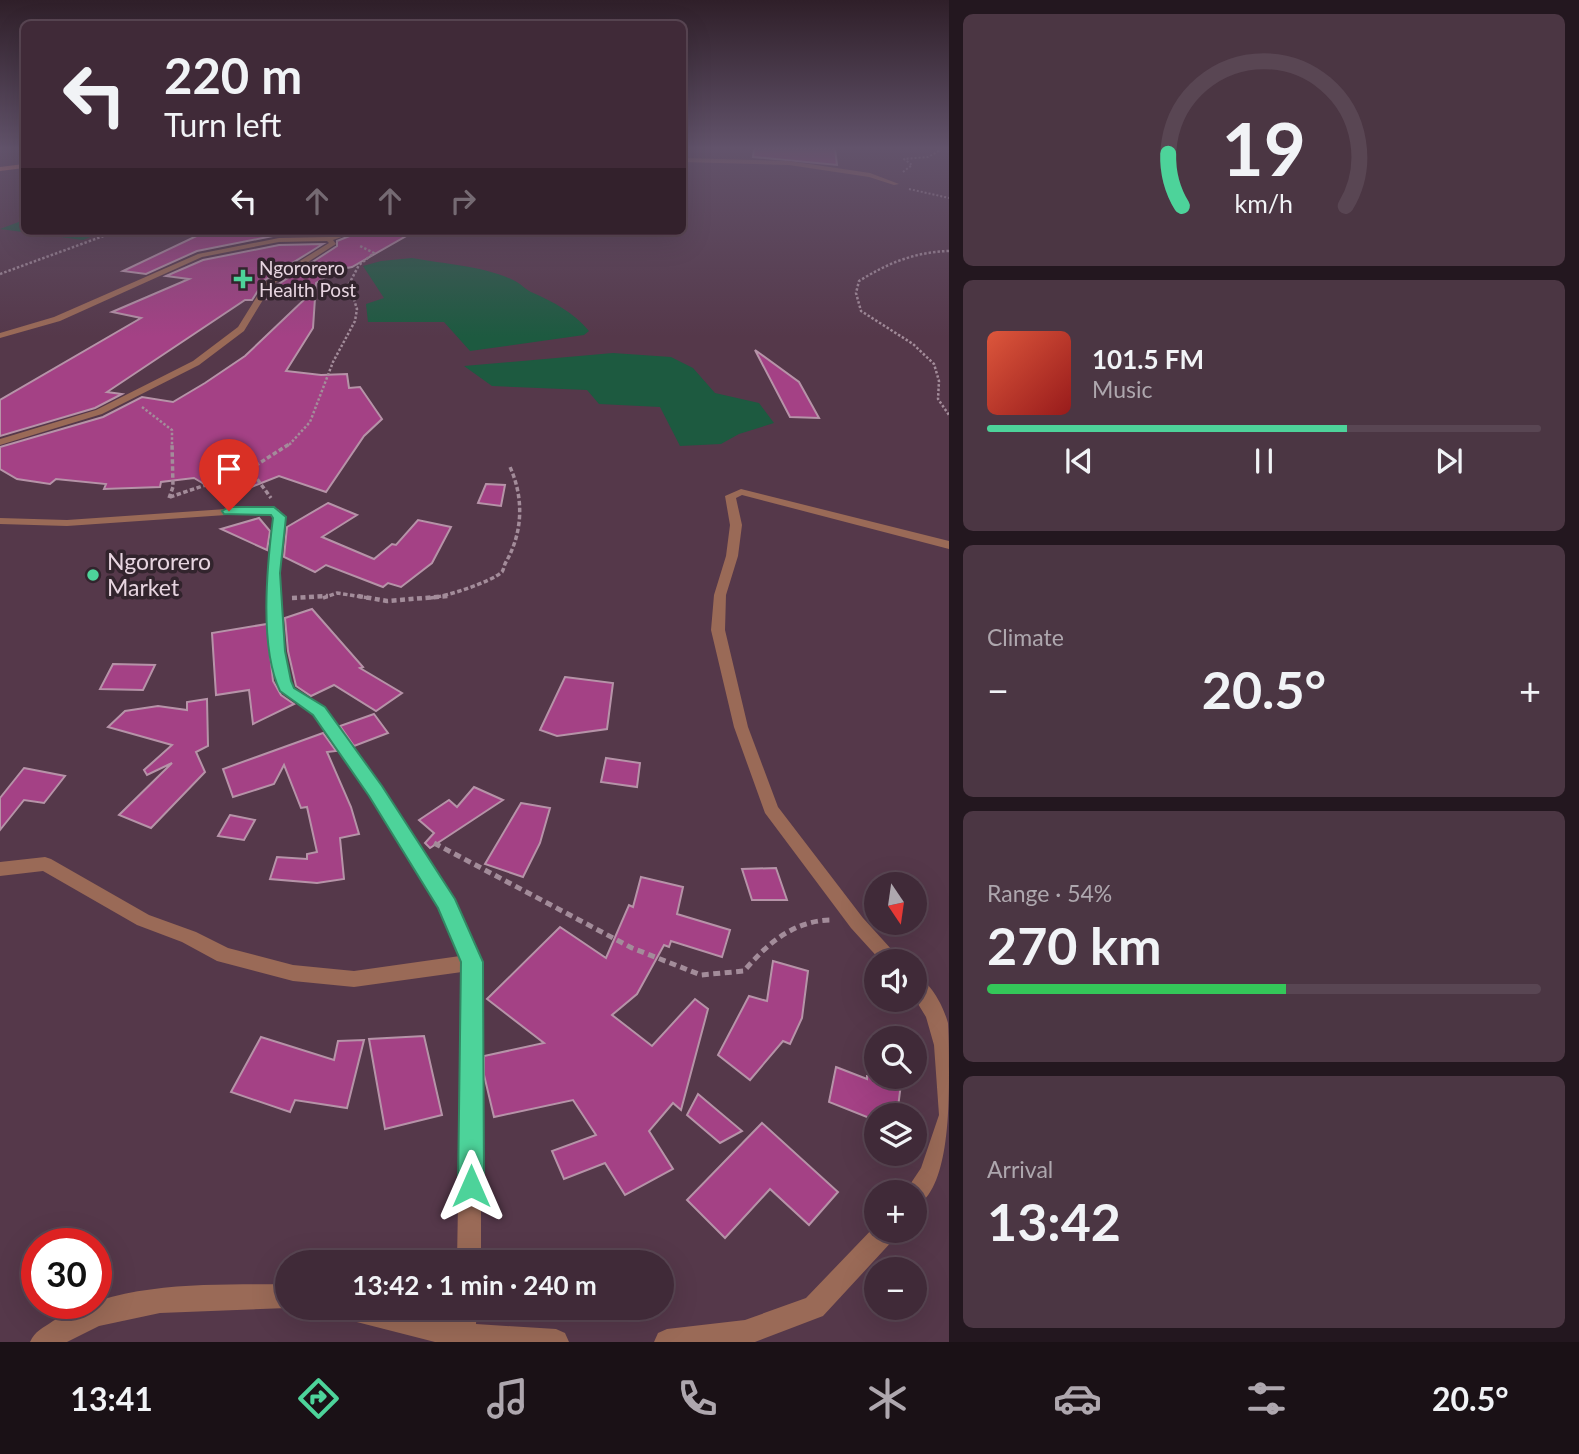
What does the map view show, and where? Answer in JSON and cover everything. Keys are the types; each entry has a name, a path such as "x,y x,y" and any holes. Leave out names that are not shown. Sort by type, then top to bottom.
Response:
{"street":[{"path":"0,442 100,412 196,363 241,330 269,284 331,241 346,235"},
{"path":"0,336 57,319 200,255 279,240 331,241"},
{"path":"882,949 857,923 771,809 741,727 718,630 720,595 732,556 736,525 730,496 747,493 949,545"},
{"path":"0,521 67,523 164,518 229,511 274,511 280,517 274,554 278,651 288,691 319,711 334,730 447,905 472,962 469,1250"},
{"path":"0,869 46,864 143,920 189,937 224,955 293,973 354,979 472,962"},
{"path":"926,1180 949,1115 947,1041 927,998"},
{"path":"667,1342 745,1334 814,1307 875,1243"},
{"path":"43,1342 61,1329 138,1301 275,1296"},
{"path":"397,1320 462,1336 556,1342"},
{"path":"462,1336 464,1320"}],"path":[{"path":"0,274 106,235"},
{"path":"170,497 197,491 279,453 299,437 311,421 337,354 357,321 357,309 349,284 353,273 374,251 331,241"},
{"path":"949,251 918,253 885,263 859,281 856,293 861,311 913,344 934,364 939,381 938,399 949,415"},
{"path":"131,397 173,430 170,497 164,518"},
{"path":"277,600 308,596 321,599 337,593 387,601 449,597 503,571 503,564 511,553 521,526 515,477 510,467"},
{"path":"249,468 269,492 274,511"},
{"path":"432,842 632,948 701,975 744,971 763,949 783,934 815,919 857,923"}],"green space":[{"path":"21,221 21,232 0,229"},
{"path":"45,235 96,235 83,240"},
{"path":"412,258 477,268 501,275 563,308 589,331 584,335 470,351 444,322 368,322 366,304 384,298 363,266"},
{"path":"613,353 671,357 693,368 715,393 759,403 774,423 739,434 721,444 680,446 660,407 599,404 587,390 492,386 464,366"}],"building":[{"path":"199,235 278,235 197,251 146,274 123,271"},
{"path":"352,235 408,235 352,267 336,270 316,283 313,328 286,371 321,375 347,374 349,388 360,387 382,419 364,436 326,492 279,476 226,497 194,478 161,482 160,487 104,489 106,484 56,479 50,484 17,479 0,469 0,447 103,417 142,397 173,402 245,356 308,296 267,299 274,287 337,246 337,241"},
{"path":"323,244 265,280 252,300 245,300 107,392 122,394 95,408 0,436 0,400 141,318 112,312 189,279 166,276 203,260 279,245"},
{"path":"755,350 799,382 819,418 790,417"},
{"path":"486,484 505,485 501,506 478,503"},
{"path":"328,503 357,515 322,537 374,559 392,544 396,545 418,520 451,527 432,563 401,587 388,583 383,587 326,565 315,572 284,557 287,527"},
{"path":"259,518 270,531 267,550 221,529"},
{"path":"312,609 363,667 360,668 402,693 376,711 334,685 311,696 296,686 288,651 285,618"},
{"path":"267,624 273,681 281,695 294,704 253,724 249,690 216,695 212,633"},
{"path":"113,664 155,665 143,690 100,689"},
{"path":"565,677 613,683 607,729 557,736 540,730"},
{"path":"207,699 208,746 196,752 205,772 151,828 119,815 172,763 147,775 144,770 172,745 108,727 125,711 158,706 187,710 187,702"},
{"path":"374,714 388,733 354,746 340,726"},
{"path":"323,733 336,751 327,752 351,807 359,834 340,838 344,879 317,883 270,879 277,857 307,859 307,854 317,852 307,807 301,808 284,765 274,784 233,797 223,769"},
{"path":"606,758 640,763 637,787 601,782"},
{"path":"24,768 65,776 44,803 24,800 0,830 0,798"},
{"path":"474,787 503,800 430,848 425,843 434,833 419,820 449,800 457,807"},
{"path":"521,803 550,808 540,843 523,877 485,864"},
{"path":"230,815 255,820 244,840 218,836"},
{"path":"776,868 787,900 752,900 742,869"},
{"path":"641,877 683,887 677,914 730,930 722,957 671,941 669,947 664,945 637,994 612,1015 652,1046 695,999 708,1009 681,1110 673,1103 649,1131 673,1169 625,1195 605,1163 564,1179 552,1151 596,1135 573,1100 494,1117 484,1075 484,1056 544,1043 487,999 560,927 606,958 629,905 633,907"},
{"path":"773,961 808,971 802,1018 790,1044 783,1041 750,1080 718,1055 749,996 767,1001"},
{"path":"424,1036 442,1115 385,1129 369,1039"},
{"path":"261,1037 334,1060 338,1041 364,1040 347,1108 295,1100 290,1112 231,1092"},
{"path":"836,1067 864,1078 864,1089 900,1089 899,1103 864,1103 864,1116 829,1102"},
{"path":"698,1094 742,1131 720,1143 687,1115"},
{"path":"762,1123 838,1192 809,1225 770,1189 725,1238 687,1200"}],"place":[{"name":"Ngororero Health Post","path":"243,279"},
{"name":"Ngororero Market","path":"93,575"}],"route":[{"path":"229,511 274,511 280,517 273,573 277,600 278,651 283,681 288,691 319,711 334,730 447,905 472,962 471,1186"}]}
